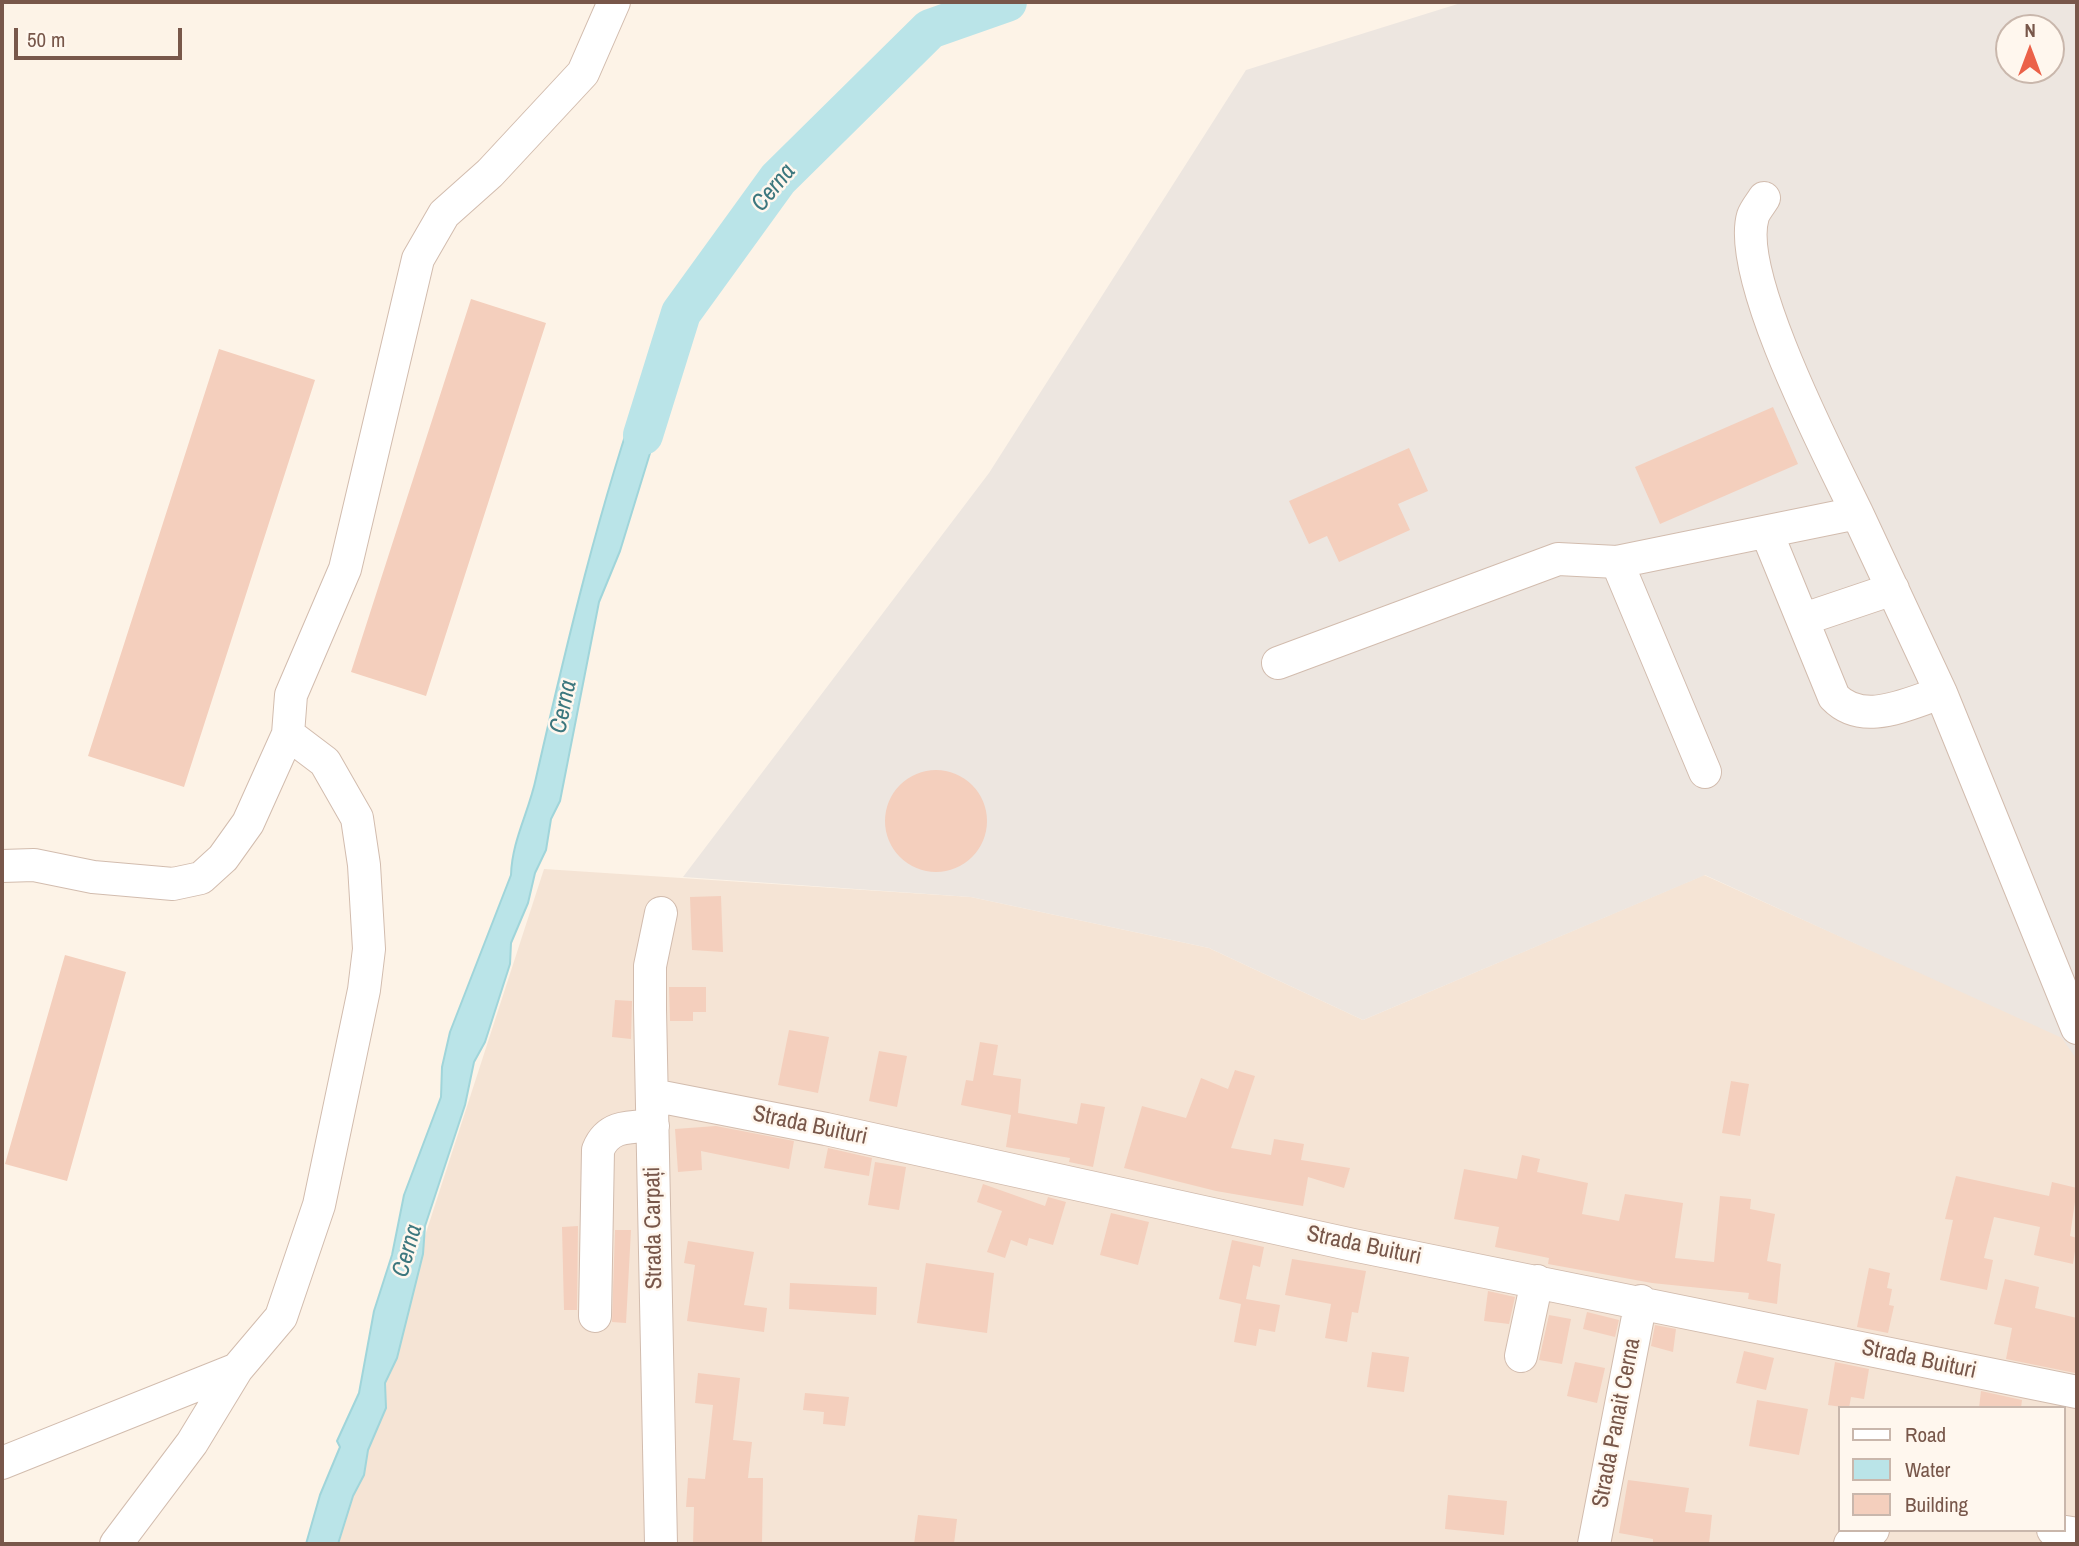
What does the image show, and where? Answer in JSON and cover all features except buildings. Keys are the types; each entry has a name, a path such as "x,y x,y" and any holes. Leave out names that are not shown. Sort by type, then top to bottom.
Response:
{"street":[{"path":"2,866 34,865 93,877 173,884 201,878 223,858 248,823 288,734 291,695 345,569 418,259 444,214 490,173 583,73 614,2"},
{"path":"1764,198 1753,217 1753,259 1788,369 1941,693 2077,1028"},
{"path":"1278,663 1558,559 1617,562 1857,513"},
{"path":"1767,533 1834,697 1845,708 1876,713 1941,693"},
{"path":"1617,562 1705,772"},
{"path":"1804,619 1893,589"},
{"path":"116,1544 192,1443 237,1369 282,1317 319,1205 365,990 369,949 364,865 357,818 325,762 288,734"},
{"name":"Strada Carpați","path":"661,913 650,966 661,1544"},
{"name":"Strada Buituri","path":"652,1095 826,1129 1172,1206 2077,1392"},
{"path":"595,1316 598,1150 610,1132 620,1128 653,1126"},
{"path":"1521,1356 1538,1281"},
{"name":"Strada Panait Cerna","path":"1594,1544 1641,1301"},
{"path":"2,1463 237,1369"},
{"path":"1850,1544 1870,1532"}],"shaded area":[{"path":"1464,2 2077,2 2077,1060 2062,1038 1705,875 1363,1020 1209,948 971,897 683,877 989,473 1246,70"},
{"path":"544,869 971,897 1209,948 1363,1020 1704,875 2077,1043 2077,1544 325,1544"}],"water":[{"path":"645,376 670,388 620,551 599,602 560,801 551,819 546,850 535,873 528,903 511,943 510,964 485,1042 474,1062 465,1105 425,1226 423,1254 397,1358 385,1383 386,1408 368,1450 364,1475 353,1496 338,1544 306,1544 320,1495 340,1447 337,1441 359,1393 374,1311 392,1255 404,1195 441,1097 442,1067 450,1032 511,875 514,850 533,790 585,575 628,425"}],"waterway":[{"name":"Cerna","path":"643,435 681,313 778,179 930,29 1007,2"}]}
